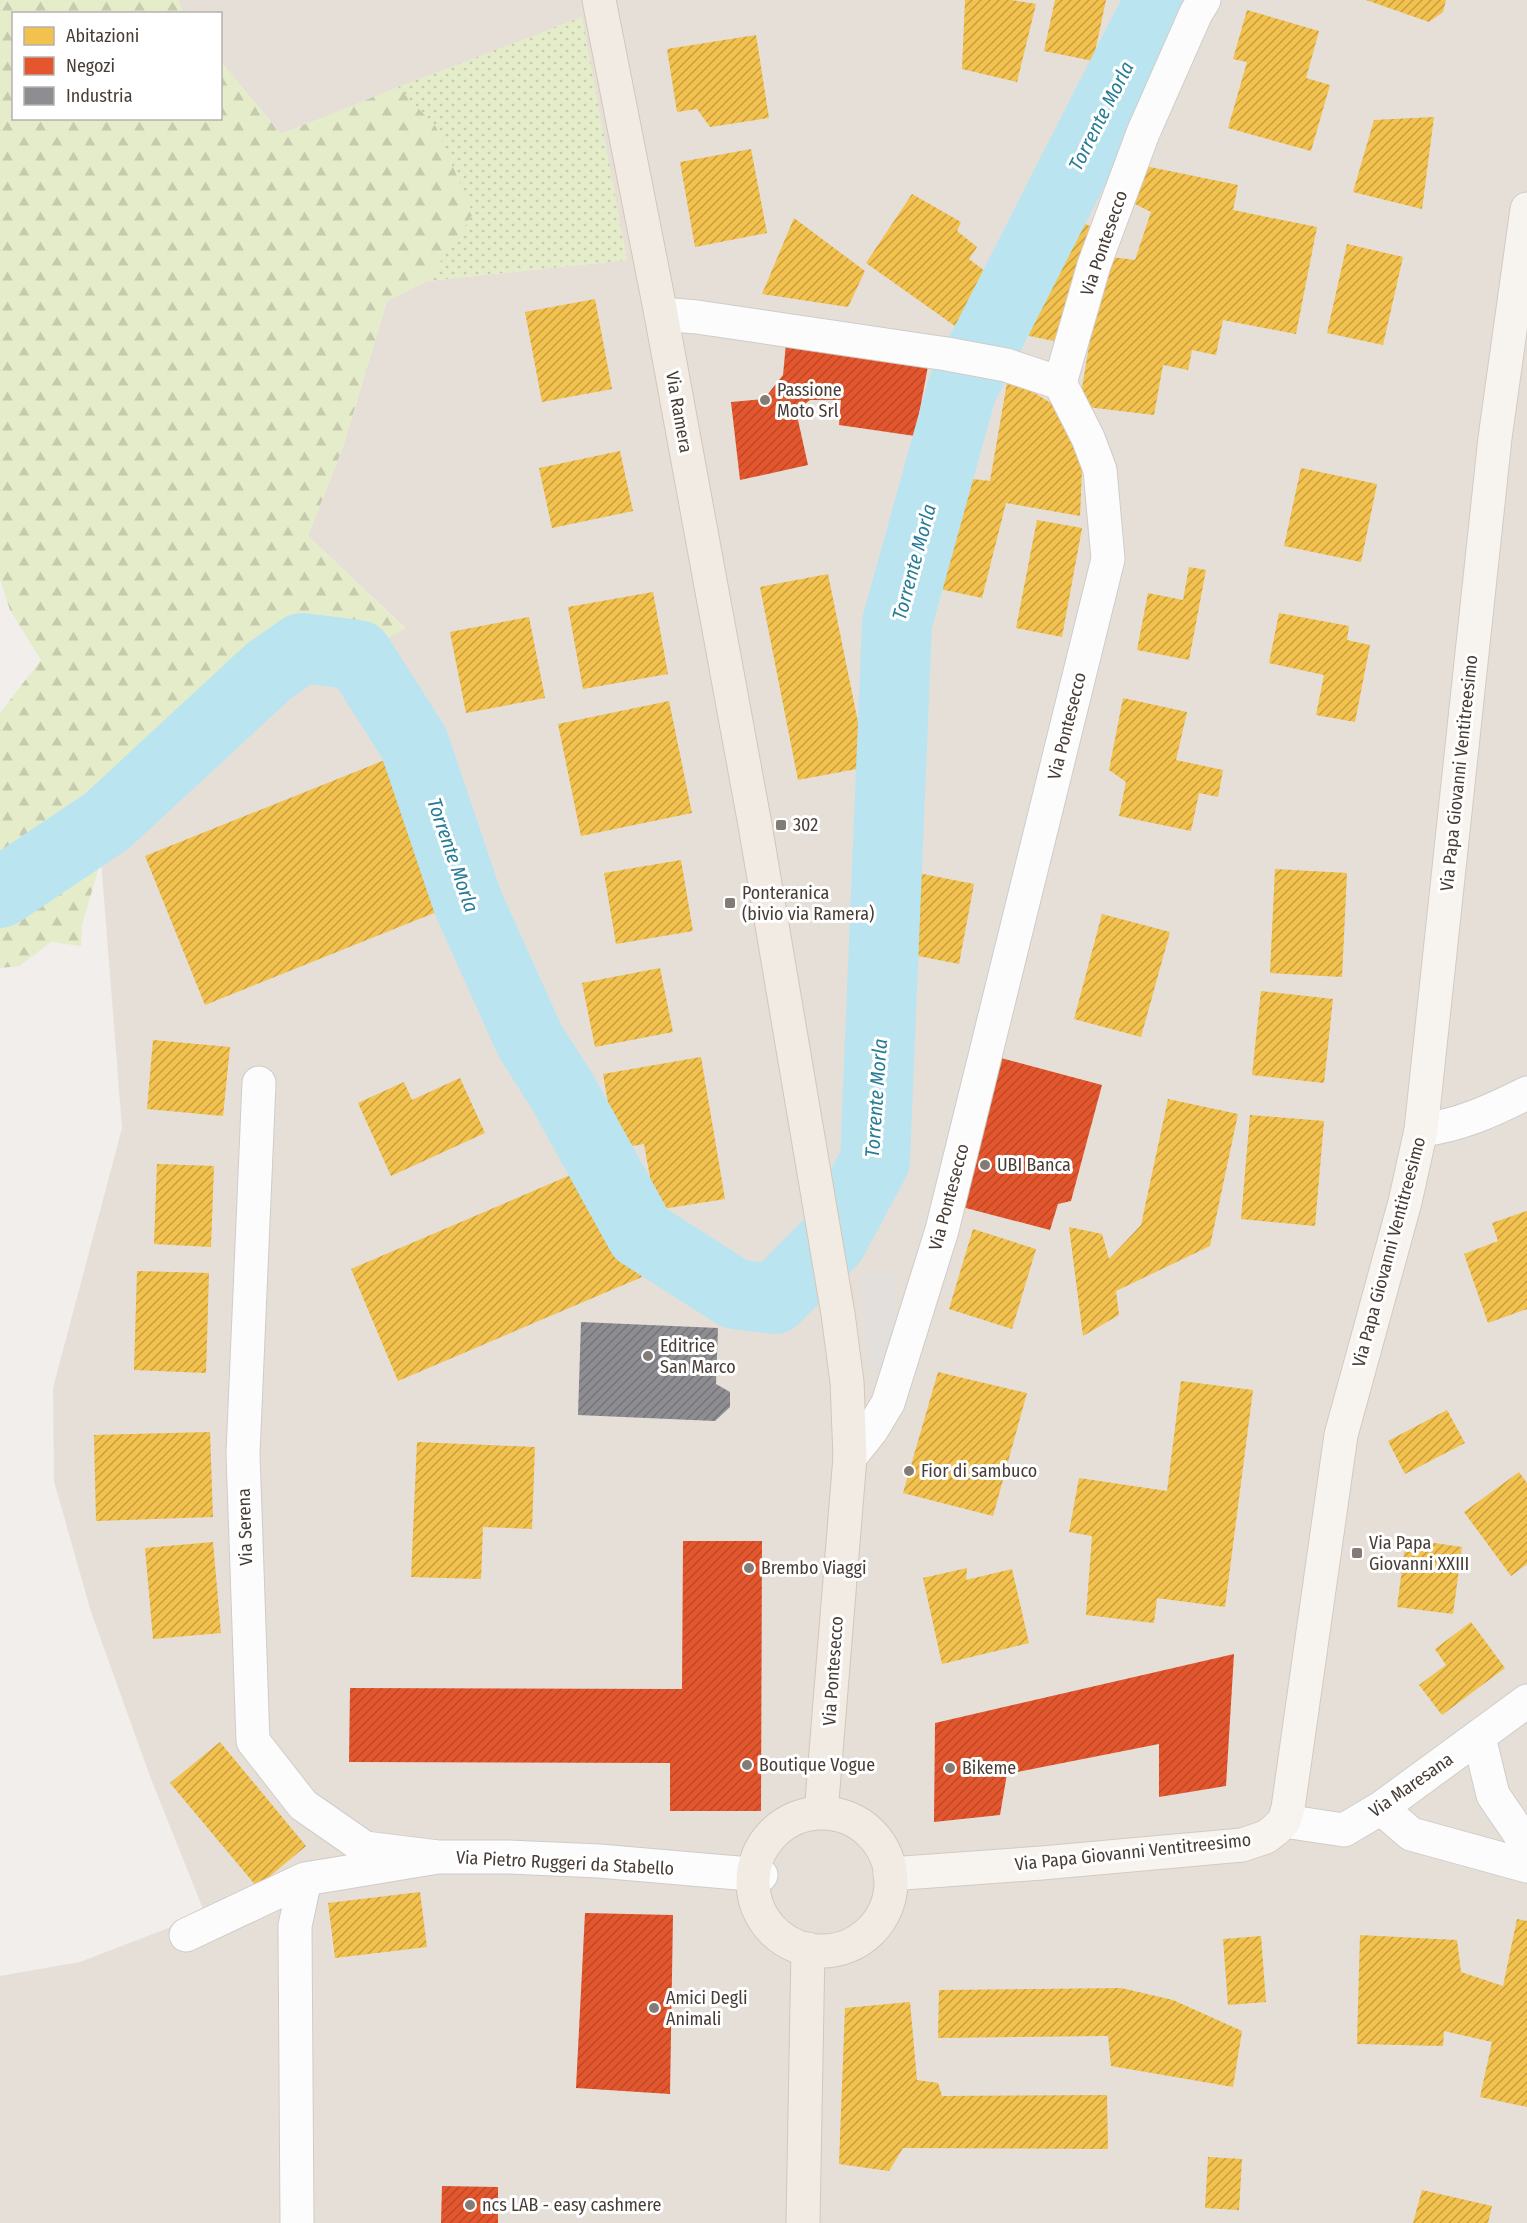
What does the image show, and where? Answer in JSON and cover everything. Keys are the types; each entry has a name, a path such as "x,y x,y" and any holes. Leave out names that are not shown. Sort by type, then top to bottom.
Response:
{"main road":[{"name":"Via Ramera","path":"607,2 755,825"},
{"name":"Via Pontesecco","path":"755,825 838,1314 847,1382 850,1457 821,1813"},
{"path":"828,1813 847,1818 865,1827 879,1842 888,1860 891,1874 890,1899 882,1917 870,1933 853,1944 834,1950 808,1949 795,1945 777,1934 764,1919 755,1900 753,1880 758,1875 757,1858 769,1838 785,1824 806,1815 828,1813"},
{"path":"803,2223 808,1949"}],"street":[{"name":"Via Pontesecco","path":"850,1457 871,1431 888,1403 942,1230 1108,559 1100,470 1088,438 1060,383 1094,265 1139,144 1196,13 1204,0"},
{"name":"Via Papa Giovanni Ventitreesimo","path":"891,1874 1242,1845 1266,1837 1284,1821 1292,1793 1341,1435 1405,1202 1421,1130 1495,438 1527,209"},
{"path":"662,314 697,317 1006,364 1060,383"},
{"name":"Via Serena","path":"259,1083 243,1454 253,1741 303,1804 365,1848 438,1857"},
{"path":"1421,1130 1438,1128 1485,1113 1527,1093"},
{"name":"Via Maresana","path":"1284,1821 1344,1830 1382,1808 1527,1701"},
{"path":"1479,1737 1493,1795 1521,1836 1527,1841"},
{"path":"1440,1765 1493,1795"},
{"path":"1382,1808 1411,1834 1527,1866"},
{"name":"Via Pietro Ruggeri da Stabello","path":"186,1935 305,1879 438,1857 600,1861 758,1875"},
{"path":"297,2223 295,1926 305,1879"}],"shaded area":[{"path":"178,0 1527,0 1527,2223 0,2223 0,1976 80,1962 205,1914 151,1779 91,1612 54,1481 53,1388 122,1128 101,860 298,620 373,646 405,628 308,536 343,447 387,301 427,281 627,260 581,18 281,134 222,63 222,12 183,12"},
{"path":"859,1273 896,1275 890,1364 870,1371"}],"green space":[{"path":"0,0 178,0 183,12 12,12 12,120 222,120 222,63 281,134 398,87 436,127 473,214 427,281 387,301 343,447 308,536 405,629 373,646 298,620 101,860 82,925 81,946 51,942 19,966 0,968 0,713 41,660 10,610 0,579"},
{"path":"582,17 627,260 427,281 473,214 398,87"}],"building: Abitazioni":[{"path":"965,0 1011,0 1036,4 1017,82 962,69"},
{"path":"1055,0 1106,0 1093,61 1044,51"},
{"path":"1366,0 1446,0 1443,12 1429,22"},
{"path":"1247,10 1319,31 1306,78 1330,85 1311,151 1228,128 1247,62 1233,59"},
{"path":"756,35 769,118 710,127 697,109 677,112 667,49"},
{"path":"1434,117 1422,209 1353,192 1374,120"},
{"path":"751,149 767,233 695,247 680,162"},
{"path":"1140,165 1238,185 1233,210 1317,227 1296,334 1223,320 1216,355 1192,350 1188,370 1163,365 1154,415 1079,406 1104,256 1135,260 1151,212 1133,203"},
{"path":"912,194 961,222 957,231 977,247 969,259 990,275 955,326 866,263"},
{"path":"1072,216 1098,231 1054,341 1005,331"},
{"path":"794,218 865,271 848,307 762,294"},
{"path":"1347,244 1403,257 1383,345 1327,333"},
{"path":"595,299 612,389 542,402 525,312"},
{"path":"1008,377 1069,414 1083,446 1080,516 1006,503 982,598 926,586 956,477 990,481"},
{"path":"620,451 633,511 552,528 539,468"},
{"path":"1301,468 1377,484 1361,562 1284,546"},
{"path":"1037,520 1082,528 1062,637 1016,628"},
{"path":"1189,567 1206,570 1189,660 1137,650 1148,593 1183,600"},
{"path":"828,574 867,767 798,780 760,587"},
{"path":"653,592 668,674 583,689 568,607"},
{"path":"1279,613 1349,626 1347,640 1370,645 1355,722 1316,715 1324,675 1269,663"},
{"path":"529,617 545,698 466,713 450,632"},
{"path":"1123,698 1187,712 1176,760 1223,770 1218,797 1199,793 1191,831 1119,816 1126,782 1109,770"},
{"path":"669,701 692,813 581,836 558,724"},
{"path":"390,758 449,907 205,1005 145,856"},
{"path":"681,860 693,931 616,944 604,873"},
{"path":"1275,869 1347,873 1342,977 1270,973"},
{"path":"918,873 974,884 959,964 903,953"},
{"path":"1102,914 1170,932 1141,1037 1074,1019"},
{"path":"660,968 673,1032 595,1047 582,983"},
{"path":"1261,991 1333,999 1324,1083 1252,1075"},
{"path":"153,1040 230,1047 223,1116 147,1109"},
{"path":"701,1057 725,1199 656,1210 644,1144 616,1149 603,1074"},
{"path":"460,1078 485,1133 391,1176 358,1103 404,1082 412,1100"},
{"path":"1168,1099 1238,1114 1210,1246 1116,1291 1119,1315 1083,1336 1069,1227 1102,1234 1109,1259 1141,1225"},
{"path":"1250,1115 1324,1121 1315,1226 1241,1219"},
{"path":"157,1164 214,1166 211,1247 154,1244"},
{"path":"594,1165 642,1277 398,1381 351,1269"},
{"path":"1527,1211 1527,1309 1488,1323 1464,1254 1498,1241 1492,1223"},
{"path":"973,1229 1036,1249 1012,1329 949,1309"},
{"path":"137,1271 209,1273 206,1373 134,1370"},
{"path":"938,1372 1027,1393 993,1516 903,1493"},
{"path":"1181,1381 1253,1390 1225,1607 1157,1598 1154,1623 1086,1615 1092,1536 1069,1532 1079,1478 1167,1491"},
{"path":"1447,1410 1465,1443 1405,1474 1388,1441"},
{"path":"210,1432 213,1517 96,1521 94,1435"},
{"path":"417,1442 535,1447 532,1529 483,1527 481,1579 411,1577"},
{"path":"1519,1472 1527,1483 1527,1564 1511,1576 1464,1512"},
{"path":"1406,1539 1462,1547 1453,1614 1397,1607"},
{"path":"213,1542 221,1633 153,1639 145,1548"},
{"path":"967,1568 966,1580 1012,1569 1029,1643 942,1664 923,1578"},
{"path":"1471,1622 1505,1668 1442,1715 1419,1685 1446,1665 1435,1649"},
{"path":"220,1742 306,1846 257,1887 170,1783"},
{"path":"420,1892 427,1947 335,1958 328,1903"},
{"path":"1517,1919 1527,1921 1527,2107 1480,2097 1492,2042 1444,2031 1443,2046 1357,2044 1360,1935 1457,1940 1461,1972 1503,1986"},
{"path":"1261,1936 1266,2002 1228,2005 1223,1939"},
{"path":"1121,1988 1173,2000 1242,2031 1233,2087 1111,2066 1108,2036 938,2038 939,1990"},
{"path":"910,2002 917,2080 938,2083 942,2096 1107,2095 1108,2149 903,2148 889,2171 839,2164 845,2008"},
{"path":"1208,2157 1242,2159 1239,2210 1205,2208"},
{"path":"1422,2190 1492,2206 1488,2223 1413,2223"}],"building: Negozi":[{"path":"787,333 928,366 915,436 839,425 841,400 810,400 796,411 808,465 740,480 731,402 764,399 783,375"},
{"path":"1001,1058 1102,1085 1071,1201 1058,1204 1050,1230 962,1207"},
{"path":"683,1541 762,1541 761,1811 670,1811 670,1763 349,1762 350,1688 682,1689"},
{"path":"1234,1654 1226,1786 1159,1797 1159,1744 1007,1774 1000,1815 934,1822 935,1723"},
{"path":"585,1913 673,1915 670,2094 576,2088"},
{"name":"ncs LAB - easy cashmere","path":"442,2186 498,2187 498,2223 441,2223"}],"building: Industria":[{"name":"Editrice San Marco","path":"581,1322 718,1328 716,1384 730,1392 730,1407 715,1421 578,1415"}],"waterway":[{"name":"Torrente Morla","path":"0,893 107,821 269,671 302,648 358,655 414,743 468,903 530,1041 562,1091 641,1234 735,1294 774,1299 832,1241 875,1161 897,623 962,389 1160,0"}],"place":[{"name":"Passione Moto Srl","path":"765,400"},
{"name":"302","path":"781,825"},
{"name":"Ponteranica (bivio via Ramera)","path":"730,903"},
{"name":"UBI Banca","path":"985,1165"},
{"name":"Editrice San Marco","path":"648,1356"},
{"name":"Fior di sambuco","path":"909,1471"},
{"name":"Via Papa Giovanni XXIII","path":"1357,1553"},
{"name":"Brembo Viaggi","path":"749,1568"},
{"name":"Boutique Vogue","path":"747,1765"},
{"name":"Bikeme","path":"950,1768"},
{"name":"Amici Degli Animali","path":"654,2008"},
{"name":"ncs LAB - easy cashmere","path":"470,2205"}]}
